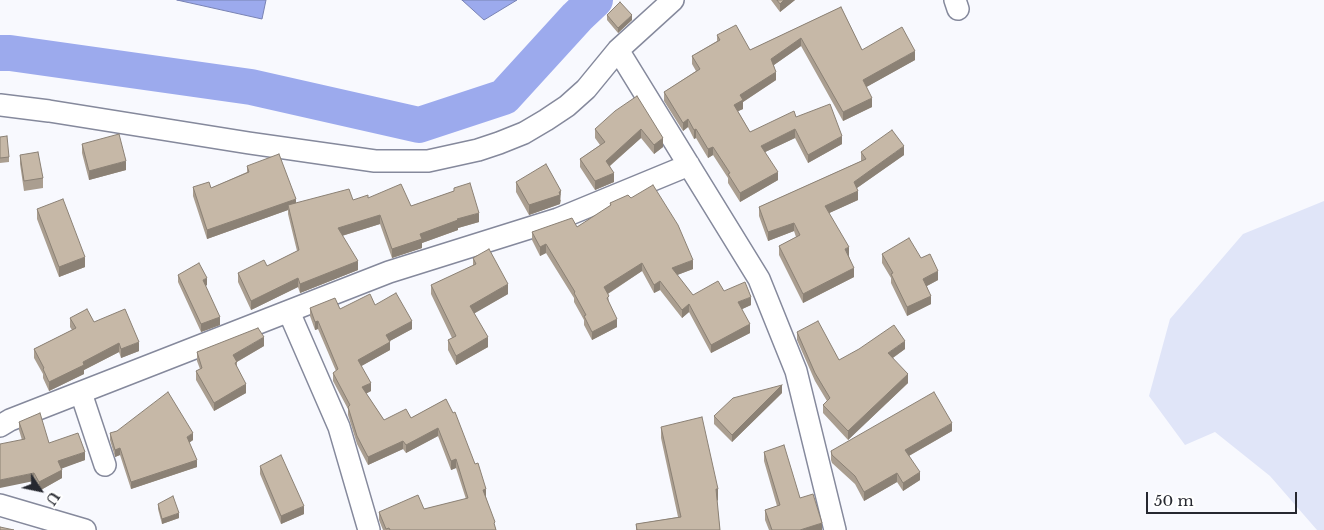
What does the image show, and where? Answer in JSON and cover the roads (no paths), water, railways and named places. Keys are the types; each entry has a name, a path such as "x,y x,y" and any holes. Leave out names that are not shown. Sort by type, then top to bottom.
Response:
{"street":[{"path":"0,105 365,160 428,161 478,150 524,133 566,106 603,70 618,50 673,0"},
{"path":"618,50 759,279 796,371 834,530"},
{"path":"0,426 10,420 388,272 558,219 689,165"},
{"path":"289,312 339,427 369,530"},
{"path":"81,393 105,465"},
{"path":"0,505 35,523 85,530"}],"water":[{"path":"177,0 266,0 262,19"},
{"path":"462,0 517,0 484,20"}],"waterway":[{"path":"0,53 251,87 419,125 504,97 595,0"}]}
